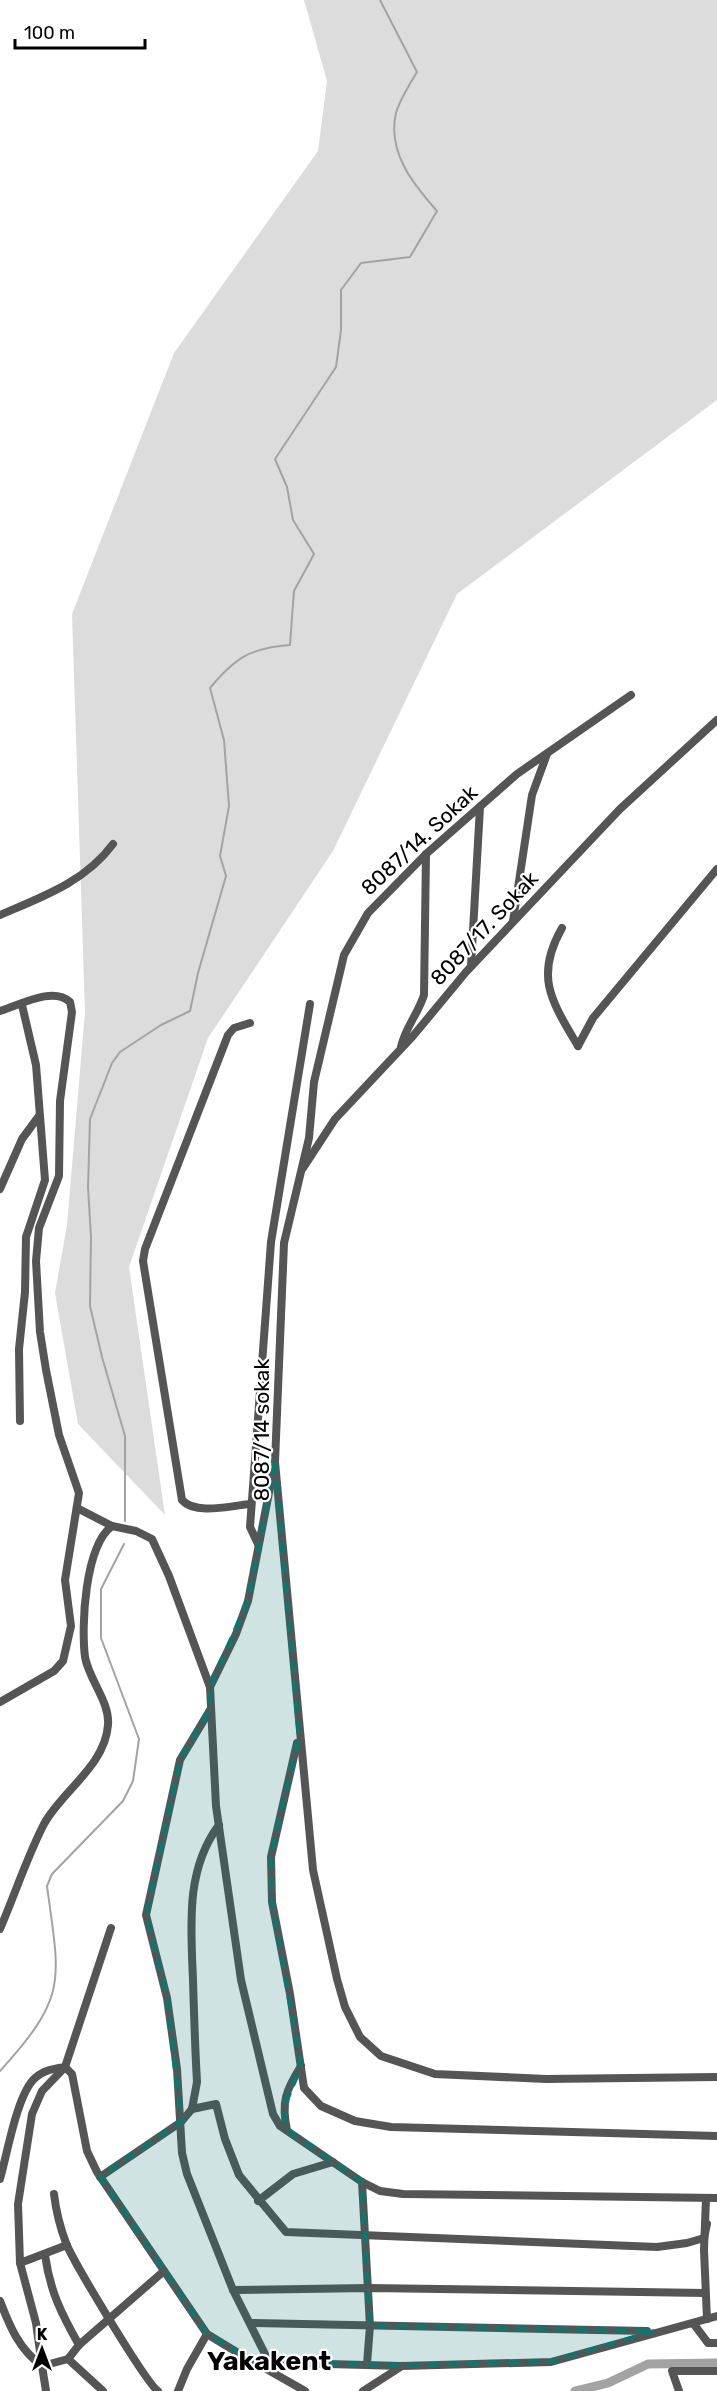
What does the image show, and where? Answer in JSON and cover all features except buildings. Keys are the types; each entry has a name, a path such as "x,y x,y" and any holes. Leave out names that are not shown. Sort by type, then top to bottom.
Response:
{"street":[{"name":"8087/14. Sokak","path":"298,1177 309,1137 314,1082 344,955 368,913 426,854 517,774 631,695"},
{"name":"8087/17. Sokak","path":"298,1177 335,1119 401,1049 471,966 620,809 717,720"},
{"path":"513,922 532,795 547,753"},
{"path":"471,966 480,807"},
{"path":"0,915 76,880 100,861 113,844"},
{"path":"401,1049 406,1029 418,1012 424,995 426,854"},
{"path":"562,928 550,950 548,978 554,1004 578,1046 593,1018 717,869"},
{"path":"0,1011 58,994 70,1002 72,1012 60,1101 59,1176 39,1228 36,1262 43,1349 59,1435 79,1493 65,1580 71,1626 63,1661 41,1681 0,1702"},
{"path":"258,1544 250,1527 271,1242 310,1004"},
{"path":"20,1421 19,1349 25,1292 26,1237 45,1180 36,1065 22,1005"},
{"path":"250,1023 234,1028 228,1035 145,1249 144,1261 183,1500 186,1505 200,1508 251,1504"},
{"path":"0,1189 22,1139 39,1116"},
{"name":"8087/14 sokak","path":"298,1177 284,1243 275,1462 284,1584 297,1684 299,1736"},
{"path":"210,1687 236,1634 248,1601 275,1462"},
{"path":"77,1508 111,1526 136,1530 152,1539 169,1576 210,1687 213,1774 241,1980 260,2055 267,2096 280,2126 362,2182 380,2191 403,2194 717,2198"},
{"path":"0,1929 45,1822 100,1752 108,1729 105,1705 94,1686 86,1657 85,1612 86,1587 94,1557 105,1531 111,1526"},
{"path":"210,1709 180,1760 146,1915 167,1998 181,2122 181,2144 187,2174 233,2290 269,2362"},
{"path":"299,1736 271,1857 272,1902 304,2088 321,2106 355,2121 391,2127 717,2136"},
{"path":"299,1736 313,1870 337,1979 345,2007 360,2037 381,2056 416,2069 467,2076 546,2079 717,2077"},
{"path":"100,2177 181,2122 192,2109 197,2082 190,1915 196,1870 206,1842 219,1825"},
{"path":"52,2391 45,2387 36,2323 20,2263 18,2204 32,2114 42,2091 65,2067 111,1928"},
{"path":"287,2130 284,2102 301,2066"},
{"path":"65,2067 72,2074 87,2151 100,2177 207,2334 304,2391"},
{"path":"0,2179 22,2101 33,2080 47,2070 65,2067"},
{"path":"192,2109 216,2104 225,2139 239,2175 258,2201 286,2232 657,2247 704,2238 707,2224"},
{"path":"258,2201 293,2174 333,2162"},
{"path":"362,2182 369,2288 370,2326 367,2364"},
{"path":"54,2194 59,2221 67,2245 158,2391"},
{"path":"706,2198 707,2224 704,2250 707,2319"},
{"path":"20,2263 67,2245"},
{"path":"45,2255 48,2279 56,2303 79,2344"},
{"path":"42,2366 68,2358 79,2344 164,2271"},
{"path":"233,2290 369,2288 705,2293"},
{"path":"0,2301 11,2328 27,2355 42,2366"},
{"path":"253,2362 402,2366 551,2362 655,2331 717,2316"},
{"path":"251,2323 655,2331"},
{"path":"693,2323 708,2343 717,2343"},
{"path":"178,2391 187,2369 207,2334"},
{"path":"68,2358 103,2391"},
{"path":"363,2391 402,2366"},
{"path":"679,2391 672,2371 717,2371"}],"highlighted area":[{"path":"275,1462 299,1736 271,1857 272,1902 301,2066 283,2109 287,2130 362,2182 370,2326 655,2331 551,2362 402,2366 253,2362 207,2334 100,2177 181,2122 167,1998 146,1915 180,1760 210,1709 210,1687 248,1601"}],"shaded area":[{"path":"304,0 717,0 717,400 457,594 333,851 208,1038 129,1267 165,1515 78,1424 55,1293 67,1225 85,1012 72,614 174,353 318,151 327,81"}],"waterway":[{"path":"125,1521 125,1436 90,1306 91,1237 88,1187 90,1119 112,1063 120,1052 161,1025 190,1011 198,973 226,876 220,856 229,806 224,740 210,688 227,669 244,656 276,646 290,645 294,591 314,554 293,520 287,487 275,459 336,367 341,330 341,290 361,263 410,257 437,211 411,178 395,141 396,113 417,72 380,0"},
{"path":"0,2071 38,2024 48,2005 54,1986 55,1945 47,1886 52,1874 123,1801 133,1781 139,1739 101,1638 101,1589 124,1544"},
{"path":"575,2391 608,2383 648,2364 717,2363"}],"district":[{"name":"Yakakent","path":"269,2361"}]}
